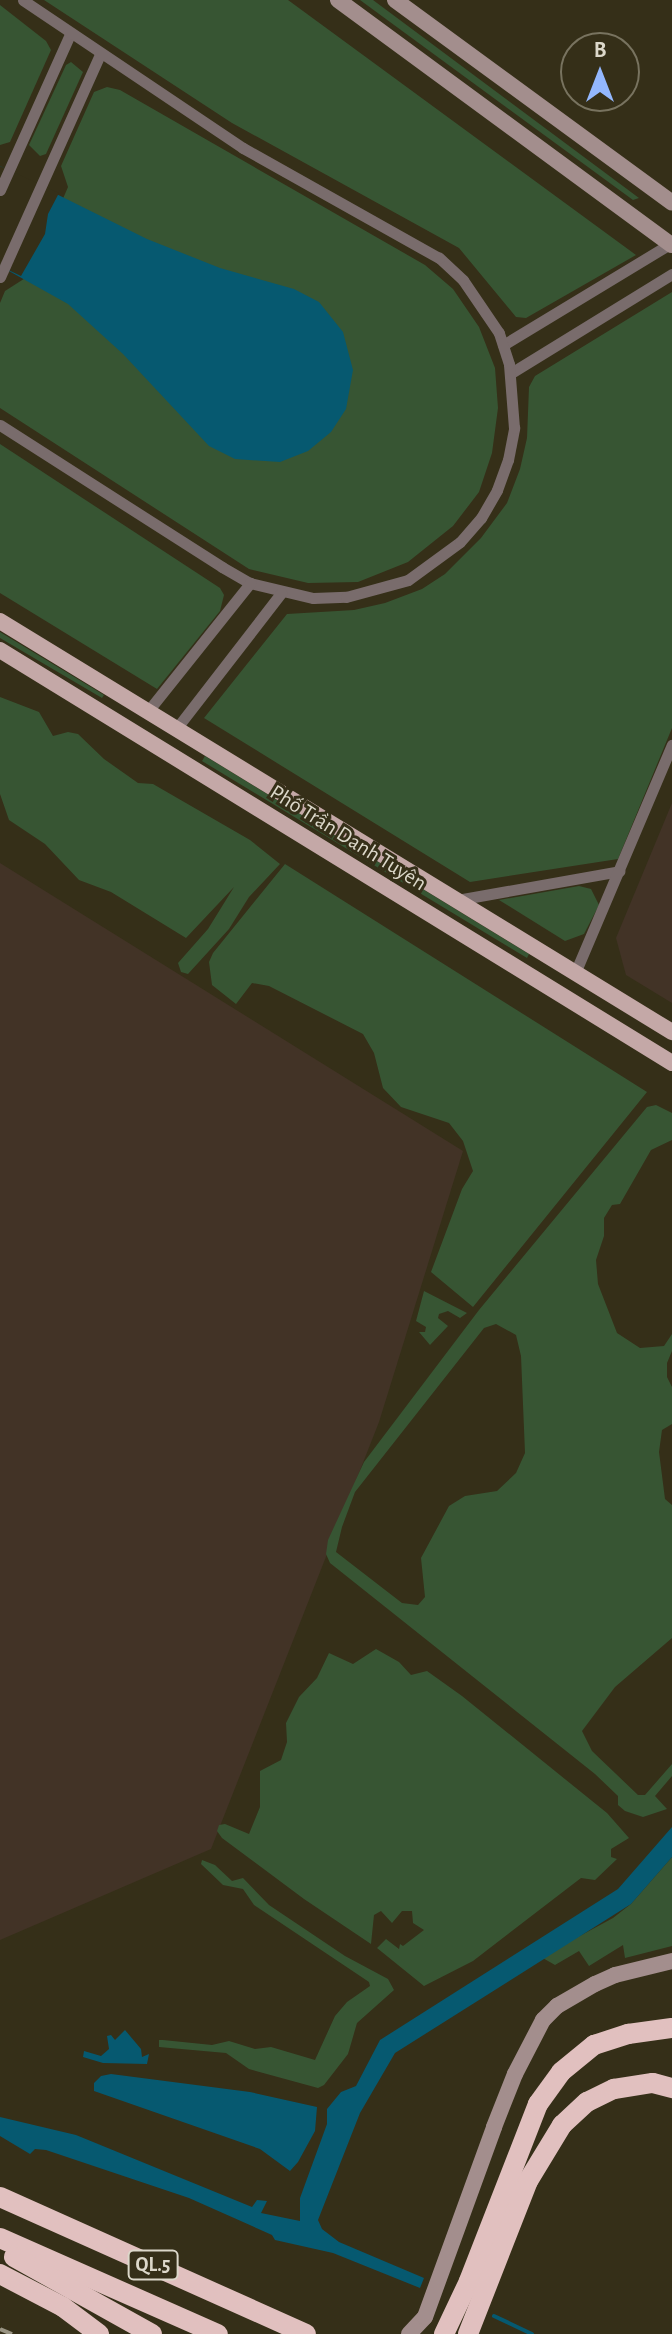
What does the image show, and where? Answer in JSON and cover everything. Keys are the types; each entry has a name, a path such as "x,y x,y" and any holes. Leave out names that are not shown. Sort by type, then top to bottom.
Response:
{"highway":[{"path":"444,2334 469,2281 538,2104 561,2072 594,2045 628,2034 672,2028"},
{"path":"468,2334 528,2181 562,2125 587,2102 614,2089 653,2083 671,2087"},
{"name":"QL.5","path":"0,2197 306,2334"},
{"name":"QL.5","path":"0,2238 218,2334"},
{"path":"0,2249 152,2334"},
{"path":"0,2274 92,2328"}],"main road":[{"path":"338,0 671,244"},
{"path":"395,0 672,203"},
{"name":"Phố Trần Danh Tuyên","path":"0,621 672,1032"},
{"name":"Phố Trần Danh Tuyên","path":"0,650 672,1063"},
{"path":"150,742 170,725"},
{"path":"562,996 575,973"},
{"path":"409,2334 425,2317 515,2074 543,2020 557,2006 595,1984 615,1975 672,1961"},
{"path":"443,2271 469,2281"}],"street":[{"path":"0,425 250,583 281,593 313,598 346,597 377,591 408,580 460,542 492,499 508,460 514,428 511,373 503,345 483,305 439,258 243,148 100,55 23,0"},
{"path":"0,190 70,34"},
{"path":"2,272 100,55"},
{"path":"503,345 671,244"},
{"path":"511,373 672,274"},
{"path":"148,711 250,583"},
{"path":"170,725 281,593"},
{"path":"575,973 672,745"},
{"path":"457,901 619,871"}],"shaded area":[{"path":"672,803 672,1003 626,975 616,938"},
{"path":"0,863 463,1151 379,1422 211,1849 0,1940"}],"green space":[{"path":"44,0 288,0 636,255 526,318 516,317 459,248 232,123"},
{"path":"360,0 373,0 639,198 633,200"},
{"path":"0,5 46,41 51,50 10,142 0,145"},
{"path":"71,62 83,72 46,154 40,156 29,145 66,65"},
{"path":"107,87 120,90 425,265 453,289 479,327 495,368 498,408 492,453 479,492 453,526 408,562 358,582 308,583 249,569 0,408 0,303 5,291 30,275 68,187 61,166 94,92"},
{"path":"672,292 672,728 618,859 470,882 204,718 287,614 354,610 385,603 422,589 445,574 481,538 507,503 520,469 527,438 529,387 535,376"},
{"path":"0,444 220,588 224,595 220,611 157,689 0,593"},
{"path":"0,632 104,695 102,698 0,638"},
{"path":"0,697 39,712 53,736 68,732 78,734 104,759 138,783 153,784 250,840 280,864 249,897 229,929 188,974 181,972 178,963 208,929 234,887 186,938 111,892 79,880 45,844 9,820 0,794"},
{"path":"205,756 529,954 527,958 202,761"},
{"path":"285,864 647,1092 473,1307 431,1272 462,1189 473,1171 463,1141 449,1123 401,1107 383,1088 374,1053 363,1034 269,986 252,983 236,1004 212,985 209,962 213,953"},
{"path":"579,886 591,889 599,905 584,934 565,941 499,900"},
{"path":"656,1105 672,1113 672,1140 651,1150 620,1204 612,1205 604,1218 604,1236 596,1260 598,1284 617,1333 640,1348 664,1346 672,1334 667,1377 672,1387 672,1424 662,1430 659,1452 665,1499 672,1505 672,1638 615,1687 582,1731 592,1751 638,1795 645,1795 672,1764 672,1776 655,1796 667,1809 643,1817 625,1811 618,1805 618,1796 595,1774 330,1563 326,1554 328,1540 364,1462 479,1310 647,1107","holes":["496,1324 516,1335 521,1356 525,1453 516,1473 497,1491 465,1496 449,1506 421,1558 425,1597 418,1605 402,1603 336,1552 355,1492 484,1328"]},
{"path":"424,1291 467,1313 460,1318 448,1311 439,1314 438,1318 448,1326 430,1345 419,1332 425,1332 426,1327 416,1321"},
{"path":"376,1649 399,1662 411,1675 427,1671 462,1696 607,1813 629,1838 611,1849 611,1857 617,1859 595,1880 581,1878 473,1961 424,1986 377,1948 386,1939 399,1949 400,1944 403,1946 424,1930 413,1923 412,1911 402,1911 392,1923 381,1911 374,1915 371,1944 304,1899 222,1838 217,1831 219,1825 225,1824 249,1834 260,1807 260,1771 281,1760 287,1742 286,1723 299,1697 317,1678 329,1653 353,1664"},
{"path":"672,1857 672,1946 625,1958 623,1945 589,1966 579,1951 555,1965 541,1957 613,1918 631,1904"},
{"path":"202,1860 215,1865 232,1881 243,1878 269,1905 345,1956 388,1979 394,1990 357,2023 348,2054 324,2085 318,2088 249,2069 226,2053 159,2047 159,2040 212,2045 229,2041 255,2049 271,2047 315,2060 335,2016 347,2002 370,1986 369,1982 254,1905 243,1889 223,1885 201,1864"}],"water":[{"path":"0,166 147,239 220,268 294,289 319,302 343,332 353,370 346,409 331,432 308,451 280,462 235,459 209,446 123,354 68,304 0,266"},
{"path":"672,1827 672,1857 631,1904 395,2053 360,2113 318,2220 322,2229 339,2242 424,2278 420,2288 333,2253 275,2240 272,2235 189,2198 46,2150 35,2149 30,2154 0,2136 0,2117 76,2135 252,2207 257,2200 267,2201 261,2213 300,2221 300,2198 327,2124 327,2109 341,2092 356,2086 380,2040 618,1889"},
{"path":"125,2030 141,2049 142,2057 149,2054 147,2064 103,2063 83,2057 84,2051 101,2056 109,2049 107,2036 111,2035 115,2040"},
{"path":"111,2074 250,2092 317,2107 315,2131 290,2171 260,2149 94,2091 94,2083 101,2076"}],"pier":[{"path":"0,166 59,193 48,214 45,234 21,276 0,266"}],"waterway":[{"path":"494,2316 532,2334"}],"railway":[{"path":"0,2329 12,2334"}]}
